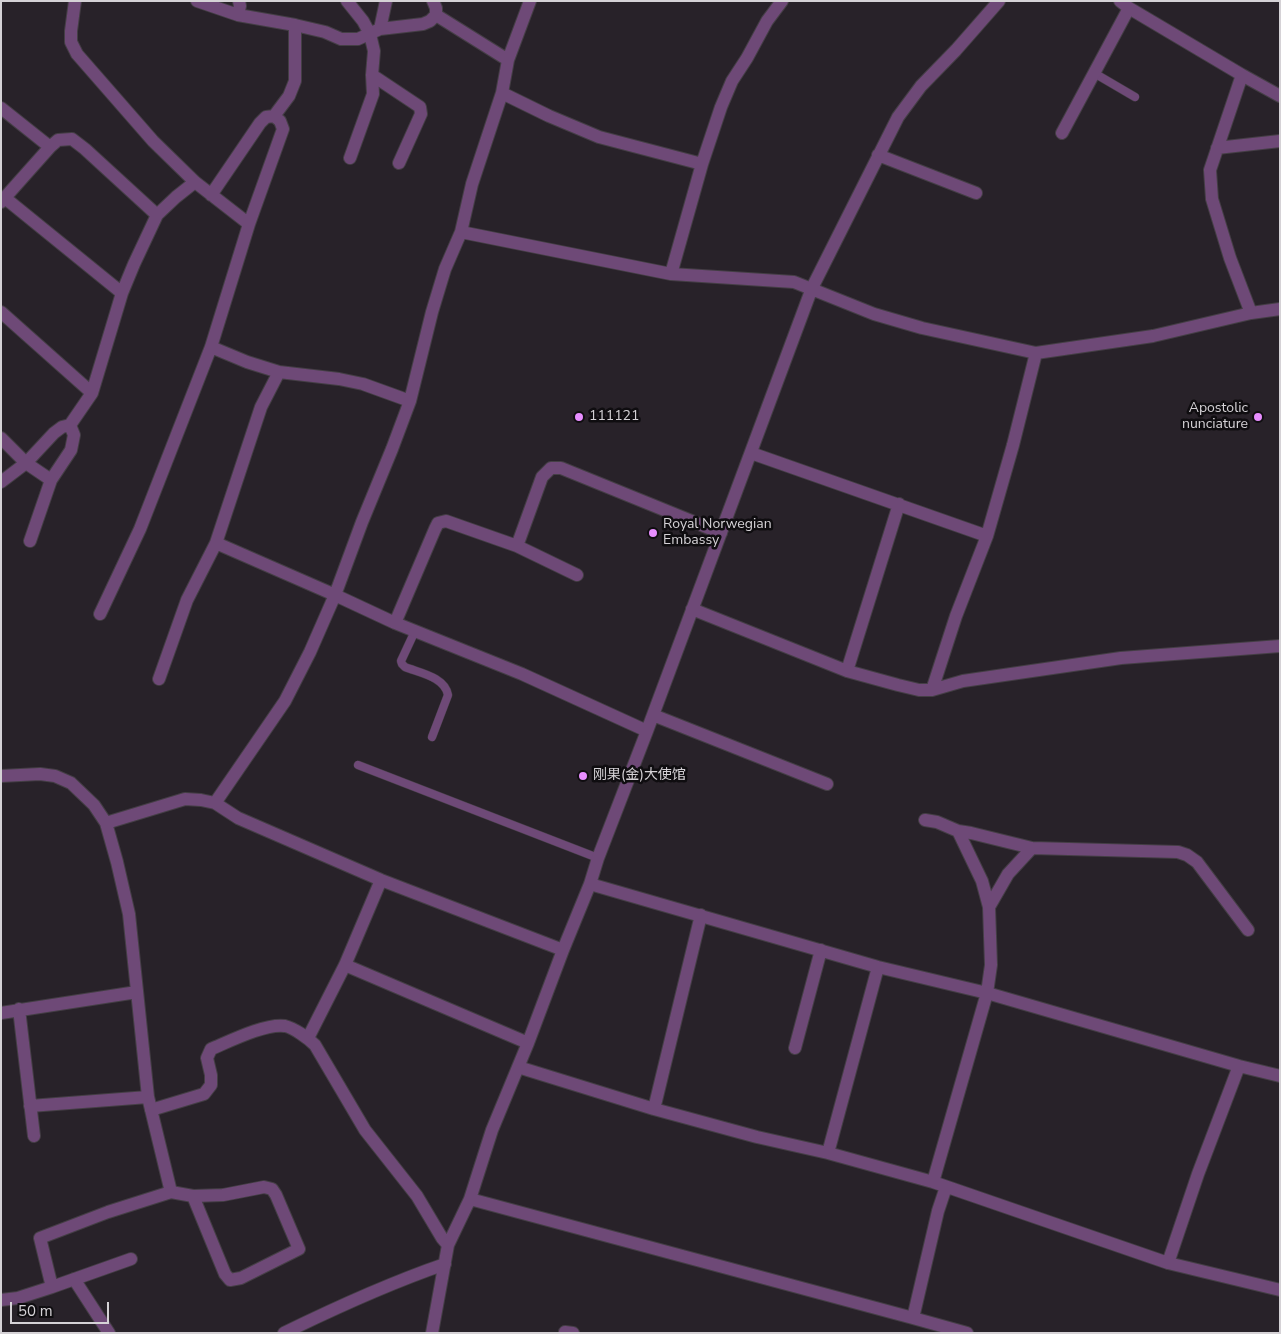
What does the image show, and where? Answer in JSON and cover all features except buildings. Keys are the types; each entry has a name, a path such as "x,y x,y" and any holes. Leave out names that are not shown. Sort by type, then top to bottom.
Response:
{"street":[{"path":"75,1 71,42 77,54 153,141 210,195 250,224"},
{"path":"197,1 238,15 295,25 325,32 341,39 358,39 375,32 423,24 430,21 436,15 433,1"},
{"path":"238,15 239,1"},
{"path":"347,1 375,32"},
{"path":"350,158 373,94 372,75 375,32 386,1"},
{"path":"215,803 285,701 310,652 392,449 410,401 432,312 445,269 461,232 472,184 502,93 508,60 530,1"},
{"path":"671,274 702,164 721,107 732,81 767,21 782,1"},
{"path":"432,1333 448,1245 470,1199 492,1130 590,884 598,858 812,288 898,117 921,86 999,1"},
{"path":"1062,133 1094,73 1125,5 1280,96"},
{"path":"436,15 508,60"},
{"path":"210,195 260,123 266,117 274,116 289,96 295,81 295,25"},
{"path":"372,75 420,107 421,110 421,114 398,163"},
{"path":"1242,75 1210,170 1212,199 1230,258 1251,313"},
{"path":"502,93 549,116 599,137 702,164"},
{"path":"1,108 50,147"},
{"path":"100,614 140,529 211,347 250,224 283,129 280,122 274,116"},
{"path":"122,293 3,200 50,147 58,140 72,139 157,215"},
{"path":"1217,148 1280,141"},
{"path":"878,155 976,193"},
{"path":"1,482 26,463 54,433 62,427 70,425 92,393 122,293 157,215 195,182"},
{"path":"461,232 671,274 794,282 874,314 922,328 1036,353 1153,336 1251,313 1280,309"},
{"path":"1,312 92,393"},
{"path":"211,347 247,362 279,372 339,379 363,384 410,401"},
{"path":"932,690 956,616 987,536 1013,445 1036,353"},
{"path":"159,678 187,600 216,543 261,407 279,372"},
{"path":"30,541 51,480 71,450 74,435 70,425"},
{"path":"1,438 26,463 51,480"},
{"path":"751,453 987,536"},
{"path":"517,546 542,478 551,468 561,468 721,533"},
{"path":"847,671 899,504"},
{"path":"395,623 435,529 438,523 446,520 517,546 577,575"},
{"path":"216,543 395,623 522,674 647,731"},
{"path":"692,609 847,671 920,690 932,690 963,681 1121,658 1280,646"},
{"path":"653,715 827,784"},
{"path":"1,776 40,774 55,776 72,782 94,805 106,823 117,862 128,914 148,1097 170,1192"},
{"path":"106,823 186,799 215,803 238,818 381,880 563,950"},
{"path":"925,820 937,822 958,831 1032,848 1178,852 1187,855 1197,862 1248,930"},
{"path":"933,1182 987,993 991,965 989,907 982,881 958,831"},
{"path":"989,907 1008,874 1032,848"},
{"path":"308,1038 345,965 381,880"},
{"path":"590,884 878,967 987,993 1239,1066 1280,1076"},
{"path":"654,1109 701,916"},
{"path":"795,1048 821,950"},
{"path":"345,965 528,1043"},
{"path":"828,1153 878,967"},
{"path":"1,1013 136,992"},
{"path":"19,1010 34,1136"},
{"path":"151,1110 204,1094 211,1085 207,1058 211,1049 269,1026 287,1026 308,1038 315,1045 366,1130 417,1196 448,1245"},
{"path":"1168,1263 1198,1174 1239,1066"},
{"path":"518,1067 654,1109 933,1182 1168,1263 1280,1290"},
{"path":"30,1106 148,1097"},
{"path":"52,1287 40,1238 108,1212 170,1192 193,1196 223,1195 264,1188 272,1189 300,1250 241,1278 230,1280 225,1274 193,1196"},
{"path":"913,1318 938,1211 946,1188"},
{"path":"470,1199 966,1333"},
{"path":"1,1300 18,1298 131,1259"},
{"path":"284,1333 363,1296 410,1276 446,1264"},
{"path":"74,1279 109,1333"}],"lane":[{"path":"1094,73 1135,97"},
{"path":"415,631 401,661 402,664 405,667 439,680 447,689 448,696 432,737"},
{"path":"358,765 598,858"}],"place":[{"name":"111121","path":"579,417"},
{"name":"Apostolic nunciature","path":"1258,417"},
{"name":"Royal Norwegian Embassy","path":"653,533"},
{"name":"刚果(金)大使馆","path":"583,776"}]}
